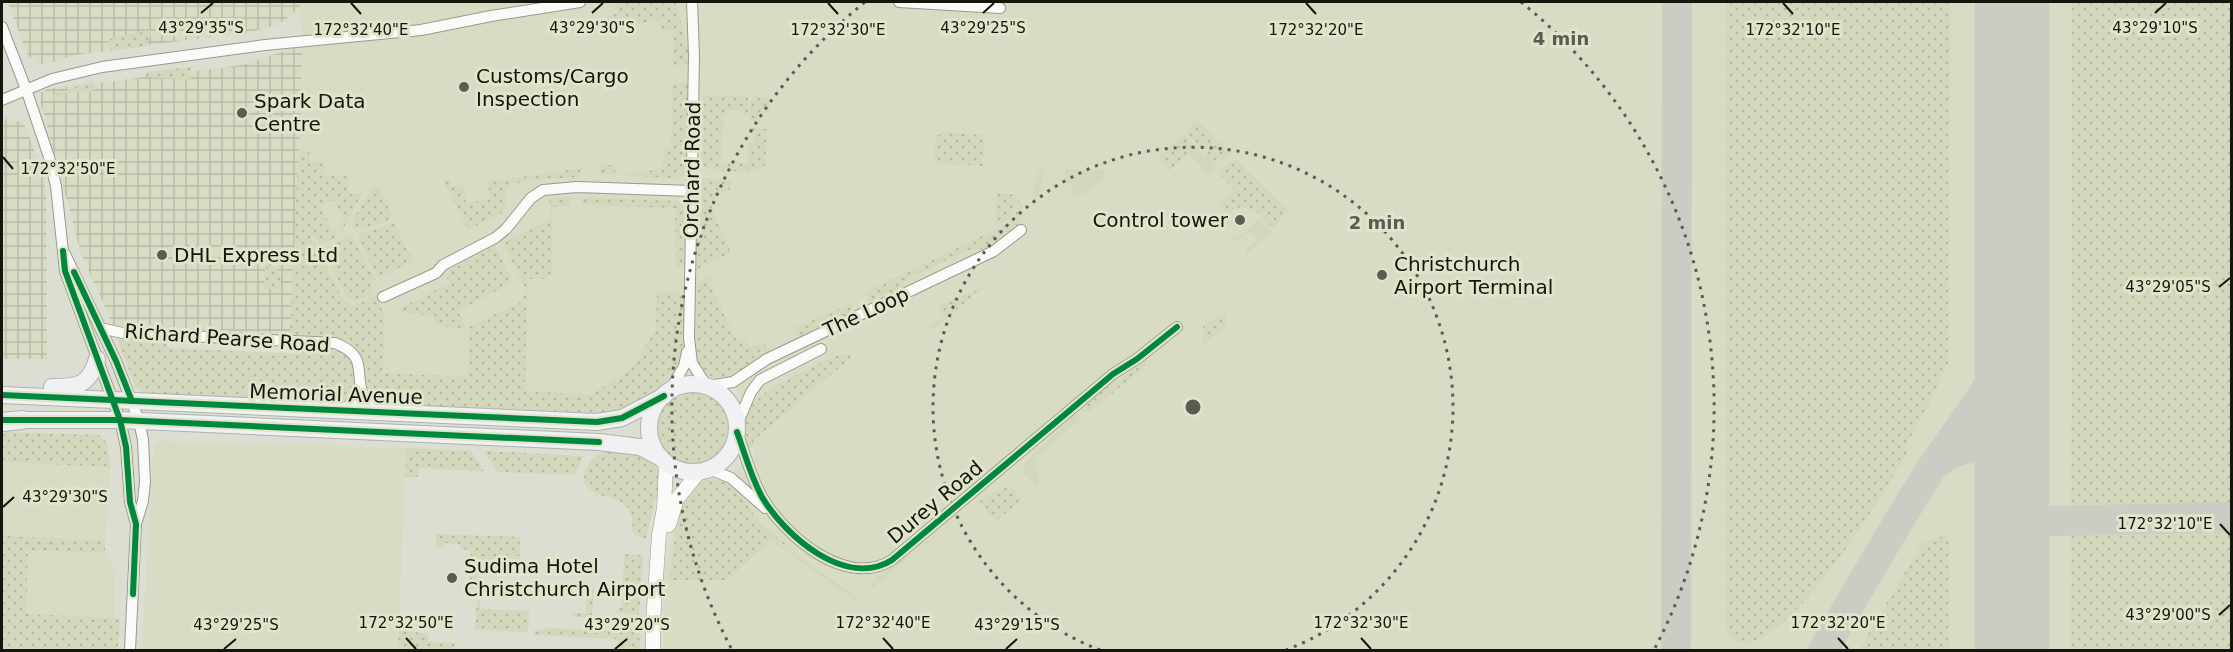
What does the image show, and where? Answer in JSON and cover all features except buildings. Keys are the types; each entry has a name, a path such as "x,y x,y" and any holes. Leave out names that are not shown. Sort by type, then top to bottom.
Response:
{"highway":[{"path":"2,421 23,420"}],"main road":[{"path":"4,395 35,387 75,386 88,379 98,360"},
{"path":"688,385 707,386 720,394 730,404 737,429 733,448 728,455 704,471 680,471 664,461 652,444 650,427 654,410 666,394 688,385"},
{"name":"Memorial Avenue","path":"4,395 597,422 622,418 666,394"},
{"name":"Memorial Avenue","path":"23,420 120,420 599,442 639,447 664,461"}],"street":[{"path":"2,100 52,79 102,67 265,45 421,30 580,2"},
{"name":"Orchard Road","path":"692,2 694,56 689,338 692,363 707,386"},
{"path":"899,2 1000,8"},
{"path":"2,27 53,169 65,271 120,420 126,447 130,501 136,524"},
{"path":"383,297 436,273 443,265 495,238 506,229 531,198 543,190 577,187 692,191"},
{"name":"The Loop","path":"707,386 733,382 767,359 994,251 1021,230"},
{"path":"63,251 100,327 139,421 145,482 143,501 136,524 130,651"},
{"name":"Richard Pearse Road","path":"100,327 123,333 335,343 344,347 355,357 360,373 360,386 368,404 376,412"},
{"name":"Durey Road","path":"704,471 736,482 796,537 837,564 868,569 884,565 1113,374 1137,359 1177,327"},
{"name":"Orchard Road","path":"666,394 684,366 689,338"},
{"name":"The Loop","path":"737,429 751,392 760,380 821,349"},
{"path":"344,411 355,398 360,386"},
{"name":"Durey Road","path":"737,429 757,488 775,516"},
{"path":"653,651 652,622 659,535 666,492 664,461"},
{"path":"658,558 677,499 686,485 704,471"}],"shaded area":[{"path":"8,2 300,2 300,8 278,25 250,32 74,55 38,65 27,54"},
{"path":"300,2 2231,2 2231,650 663,650 664,570 680,508 718,486 754,457 754,414 722,372 703,365 676,369 616,408 291,399 295,334 302,45"},
{"path":"676,2 688,50 688,62 685,65 674,65 673,31 663,31 658,20 609,29 607,16 618,13 616,3"},
{"path":"1726,2 1950,2 1948,364 1905,447 1909,450 1835,564 1784,622 1760,639 1739,643 1726,631"},
{"path":"2072,2 2231,2 2231,650 2071,650"},
{"path":"150,30 151,35 145,46 111,51 108,42 110,39"},
{"path":"302,45 295,334 113,325 81,253 40,100 41,92 48,89 242,65"},
{"path":"191,67 191,80 145,77 147,72"},
{"path":"92,81 94,92 70,92 53,99 51,97 56,94"},
{"path":"672,83 686,83 688,87 684,175 674,178 617,175 663,169 664,148 671,148"},
{"path":"703,96 748,96 748,116 744,116 744,110 726,110 726,114 723,114 721,163 748,163 748,143 754,143 754,134 748,133 749,128 767,129 765,166 759,169 733,171 701,165"},
{"path":"755,97 770,97 769,112 760,112 760,122 749,122 750,101"},
{"path":"1197,119 1215,137 1215,141 1203,152 1187,133"},
{"path":"2,120 23,122 41,166 46,192 47,359 2,359"},
{"path":"940,132 985,135 983,166 934,163 936,134 940,135"},
{"path":"1185,134 1196,147 1169,171 1158,158"},
{"path":"1217,142 1221,142 1231,154 1223,161 1219,157 1213,162 1217,167 1214,169 1203,156"},
{"path":"1196,147 1214,169 1207,175 1189,153"},
{"path":"301,148 309,152 310,161 324,162 324,175 349,176 348,194 362,194 342,231 339,226 345,224 334,200 321,206 332,230 334,229 338,237 320,245 314,236 311,237 344,301 353,306 375,296 385,316 383,373 468,377 470,329 434,325 435,315 406,314 398,309 450,283 446,276 449,270 495,246 513,282 458,311 466,328 524,301 522,297 527,292 525,391 590,395 616,379 618,380 640,358 638,356 656,331 657,292 679,292 684,296 684,346 676,370 669,379 648,395 625,407 604,413 372,402 368,391 365,365 360,353 353,345 334,338 290,334 298,161"},
{"path":"1232,160 1237,160 1288,210 1273,229 1255,211 1245,207 1232,212 1230,224 1225,225 1221,220 1228,214 1219,204 1235,190 1218,173"},
{"path":"600,165 614,165 616,175 601,174"},
{"path":"582,168 578,177 511,184 507,190 503,212 468,230 443,180 449,179 450,186 463,185 466,203 490,199 488,182"},
{"path":"1040,169 1045,169 1040,191 1032,209 1033,190"},
{"path":"1065,169 1105,170 1103,181 1074,199 1072,197 1073,185 1067,183"},
{"path":"703,178 733,182 730,189 709,201 731,253 698,269 698,183"},
{"path":"374,186 380,189 392,215 389,221 354,229 352,221"},
{"path":"997,193 1017,195 1012,217 994,228"},
{"path":"570,197 570,205 552,207 552,219 549,198"},
{"path":"582,197 678,201 683,205 685,211 684,265 676,268 675,208 582,205"},
{"path":"1018,199 1021,200 1023,215 1021,222 998,242 983,249 969,250 908,278 901,288 871,301 867,297 867,293 876,287 1007,224 1015,217"},
{"path":"1259,218 1272,231 1246,255 1245,250 1257,240 1250,231 1237,241 1231,239 1237,234 1242,235"},
{"path":"552,219 552,276 546,279 527,279 527,292 504,245 505,242"},
{"path":"394,223 413,261 378,278 359,240 359,234"},
{"path":"352,235 375,280 370,283 374,293 354,302 346,296 324,250"},
{"path":"265,267 277,267 281,279 280,289 264,289"},
{"path":"709,276 713,277 708,280 737,341 744,338 749,347 763,344 772,349 740,370 723,377 705,375 695,359 697,283"},
{"path":"984,287 932,330 929,325 944,317 939,306"},
{"path":"854,302 849,313 799,337 795,328"},
{"path":"1226,315 1226,326 1204,345 1203,325"},
{"path":"117,338 163,341 169,348 299,354 309,348 335,349 346,356 351,363 354,371 354,388 346,400 338,402 144,393 135,386"},
{"path":"844,354 853,356 753,441 755,444 749,449 745,433 746,420 750,409 758,399 791,377"},
{"path":"1145,363 1147,365 1088,413 1081,409 1107,387"},
{"path":"699,392 718,402 726,414 728,428 726,442 718,454 706,462 685,464 666,454 658,442 656,421 666,402 678,394"},
{"path":"1076,413 1081,419 1034,459 1040,482 1035,487 1023,472 1025,462"},
{"path":"2,432 99,435 107,443 111,467 2,462"},
{"path":"161,441 406,448 398,650 142,650 153,453 157,443"},
{"path":"406,448 471,451 484,471 419,468 418,477 405,477"},
{"path":"484,451 584,456 575,475 497,472"},
{"path":"604,451 629,453 643,457 660,474 658,500 655,499 646,538 638,537 633,533 632,516 622,502 596,493 585,484 588,464"},
{"path":"2,462 111,467 105,540 2,536"},
{"path":"712,479 721,481 736,490 767,529 801,555 774,538 727,580 669,580 684,496 698,482"},
{"path":"1006,488 1015,491 1022,500 996,521 979,502 996,491"},
{"path":"962,514 871,589 874,579 888,571"},
{"path":"436,534 520,537 519,571 510,561 496,570 496,575 481,575 480,589 468,588 471,550 460,549 460,544 445,543 444,548 436,547"},
{"path":"2,536 105,540 105,553 28,550 26,614 120,618 118,650 2,650"},
{"path":"1945,536 1949,540 1949,650 1859,650 1920,547 1930,539"},
{"path":"773,539 858,598 856,601 772,541"},
{"path":"28,550 105,553 115,568 114,618 26,614"},
{"path":"624,554 642,555 643,559 639,615 616,612 617,609 622,608"},
{"path":"587,588 594,589 592,617 573,617 573,613 586,613"},
{"path":"477,600 480,601 480,609 529,611 528,632 475,630"},
{"path":"399,616 407,617 407,632 428,633 428,641 455,643 454,650 398,650"},
{"path":"552,628 614,631 615,628 639,628 640,650 618,650 618,639 534,635 535,630"}],"taxiway":[{"path":"1676,650 1677,2"},
{"path":"1823,650 1933,466 1990,384 2013,329"},
{"path":"1935,464 1962,450 1976,448 1991,451 2006,460 2016,473 2025,509 2026,549 2025,585 2012,625"},
{"path":"2013,522 2232,517"}],"runway":[{"path":"2012,2 2012,650"}],"cycle path":[{"path":"63,251 65,271 120,420 126,447 130,502 136,524 133,594"},
{"path":"74,272 116,361 132,401"},
{"path":"737,432 762,497 772,512 801,542 837,563 856,568 874,567 892,560 1113,374 1137,359 1177,327"},
{"path":"2,395 597,422 622,418 664,396"},
{"path":"2,420 120,420 599,442"}],"place":[{"name":"Customs/Cargo Inspection","path":"464,87"},
{"name":"Spark Data Centre","path":"242,113"},
{"name":"Control tower","path":"1240,220"},
{"name":"DHL Express Ltd","path":"162,255"},
{"name":"Christchurch Airport Terminal","path":"1382,275"},
{"name":"Sudima Hotel Christchurch Airport","path":"452,578"}]}
